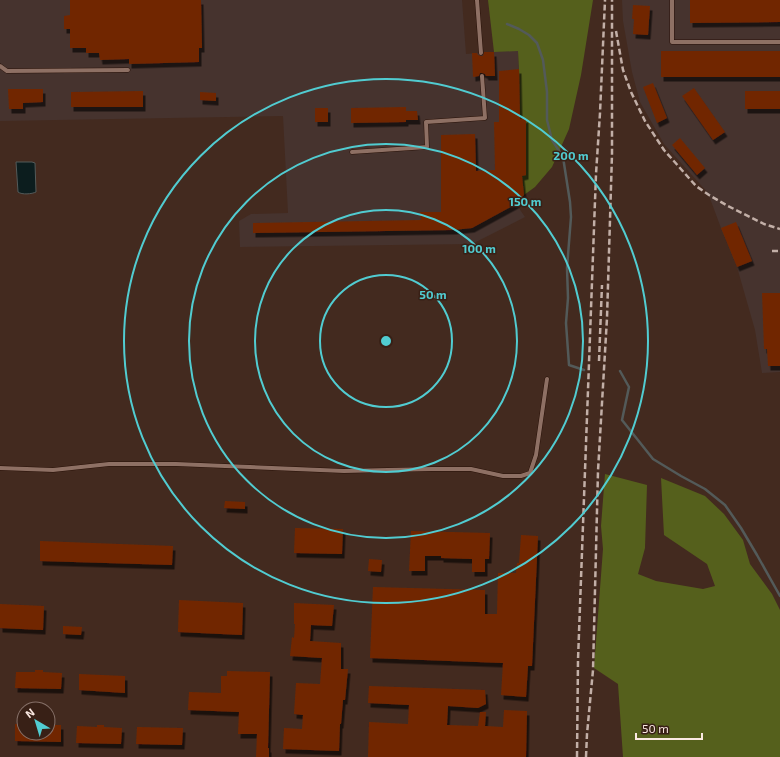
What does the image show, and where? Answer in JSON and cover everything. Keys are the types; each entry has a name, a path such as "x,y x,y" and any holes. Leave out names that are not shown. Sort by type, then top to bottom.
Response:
{"lane":[{"path":"477,0 481,53"},
{"path":"672,0 672,42 780,42"},
{"path":"0,66 7,71 128,70"},
{"path":"352,152 427,147 426,122 485,118 482,76"},
{"path":"0,468 53,470 109,464 176,464 344,471 471,469 503,476 520,476 530,473 536,455 547,379"}],"shaded area":[{"path":"0,0 462,0 466,54 518,50 520,119 526,118 526,175 522,176 524,195 516,204 525,217 472,244 240,247 239,221 251,214 288,213 283,116 0,121"},
{"path":"622,0 780,0 780,372 762,373 755,330 737,267 708,193 664,144 640,102 632,72 623,21"},
{"path":"16,162 35,163 36,192 22,194 18,192"}],"green space":[{"path":"488,0 593,0 581,75 569,129 552,167 535,187 524,195 522,176 526,175 526,118 520,119 518,51 494,52"},
{"path":"605,474 647,485 645,548 638,574 656,581 703,589 715,586 707,564 664,535 661,478 705,496 724,514 743,540 750,564 772,594 780,610 780,757 623,757 618,684 594,668 603,549 601,526"}],"building":[{"path":"70,0 201,0 202,48 199,48 199,62 129,64 129,59 100,60 99,53 86,53 86,48 70,48 70,29 64,29 64,16 70,15"},
{"path":"690,0 780,0 780,22 690,23"},
{"path":"633,5 650,6 648,35 633,34"},
{"path":"661,51 780,51 780,77 661,77"},
{"path":"484,52 494,52 495,76 486,76 485,74 480,73 479,76 473,77 472,53 477,53 478,55 483,56"},
{"path":"519,69 520,119 526,118 526,175 522,176 524,195 516,204 472,228 453,230 253,233 253,223 421,220 420,212 441,212 441,135 475,134 476,171 495,170 494,122 499,122 499,71"},
{"path":"653,83 667,118 657,123 643,87"},
{"path":"694,88 725,132 713,140 682,96"},
{"path":"8,89 43,89 43,102 23,103 23,109 9,109"},
{"path":"143,91 143,107 71,107 71,92"},
{"path":"745,91 780,91 780,109 745,109"},
{"path":"200,92 216,93 216,101 200,100"},
{"path":"406,107 406,111 417,111 418,120 406,120 406,122 351,123 351,108"},
{"path":"315,108 328,108 328,122 315,122"},
{"path":"680,138 705,168 697,175 672,145"},
{"path":"736,222 752,261 737,267 721,228"},
{"path":"762,293 780,293 780,366 768,366 767,349 764,349"},
{"path":"225,501 245,502 245,509 224,508"},
{"path":"295,528 343,529 342,554 294,553"},
{"path":"411,531 490,533 489,559 485,559 485,572 472,572 472,559 441,558 441,556 425,556 425,571 409,571"},
{"path":"521,535 538,536 532,666 528,666 526,697 501,695 503,663 370,658 373,587 485,590 485,614 497,614 498,573 516,573 517,563 519,563"},
{"path":"40,541 173,546 172,565 40,561"},
{"path":"369,559 382,560 381,572 368,571"},
{"path":"179,600 243,603 242,635 178,632"},
{"path":"294,603 334,605 332,626 311,625 310,641 341,643 341,669 348,669 345,700 343,700 340,724 339,751 283,749 284,728 302,729 303,715 294,714 296,683 320,684 322,658 290,656 292,637 294,638"},
{"path":"0,604 44,606 43,630 0,628"},
{"path":"63,626 82,627 81,635 63,634"},
{"path":"35,670 62,673 61,689 15,688 16,672 35,672"},
{"path":"227,671 270,672 269,757 256,757 257,734 238,734 239,712 188,710 189,692 221,693 221,676 227,676"},
{"path":"79,674 125,676 125,693 79,690"},
{"path":"369,686 485,690 486,704 478,708 448,706 447,725 478,726 480,712 486,712 485,726 503,727 504,710 527,711 526,757 368,757 369,722 408,724 409,705 368,703"},
{"path":"15,724 16,741 56,741 56,725 61,725 61,742 15,741"},
{"path":"97,725 122,728 121,744 76,743 77,726 97,727"},
{"path":"137,727 183,728 182,745 136,744"}],"waterway":[{"path":"507,24 529,35 537,43 543,60 547,92 547,120 552,140 563,157 570,202 571,217 567,268 568,298 566,323 569,365 584,370"},
{"path":"620,371 629,387 622,420 653,459 705,489 725,505 741,528 780,596"}],"railway":[{"path":"577,757 578,660 596,174 605,0"},
{"path":"586,757 593,670 598,471 607,318 612,154 612,0"},
{"path":"616,31 623,70 631,92 645,121 664,150 696,186 709,195 764,224 780,229"},
{"path":"772,251 780,251"},
{"path":"599,361 602,285"}]}
